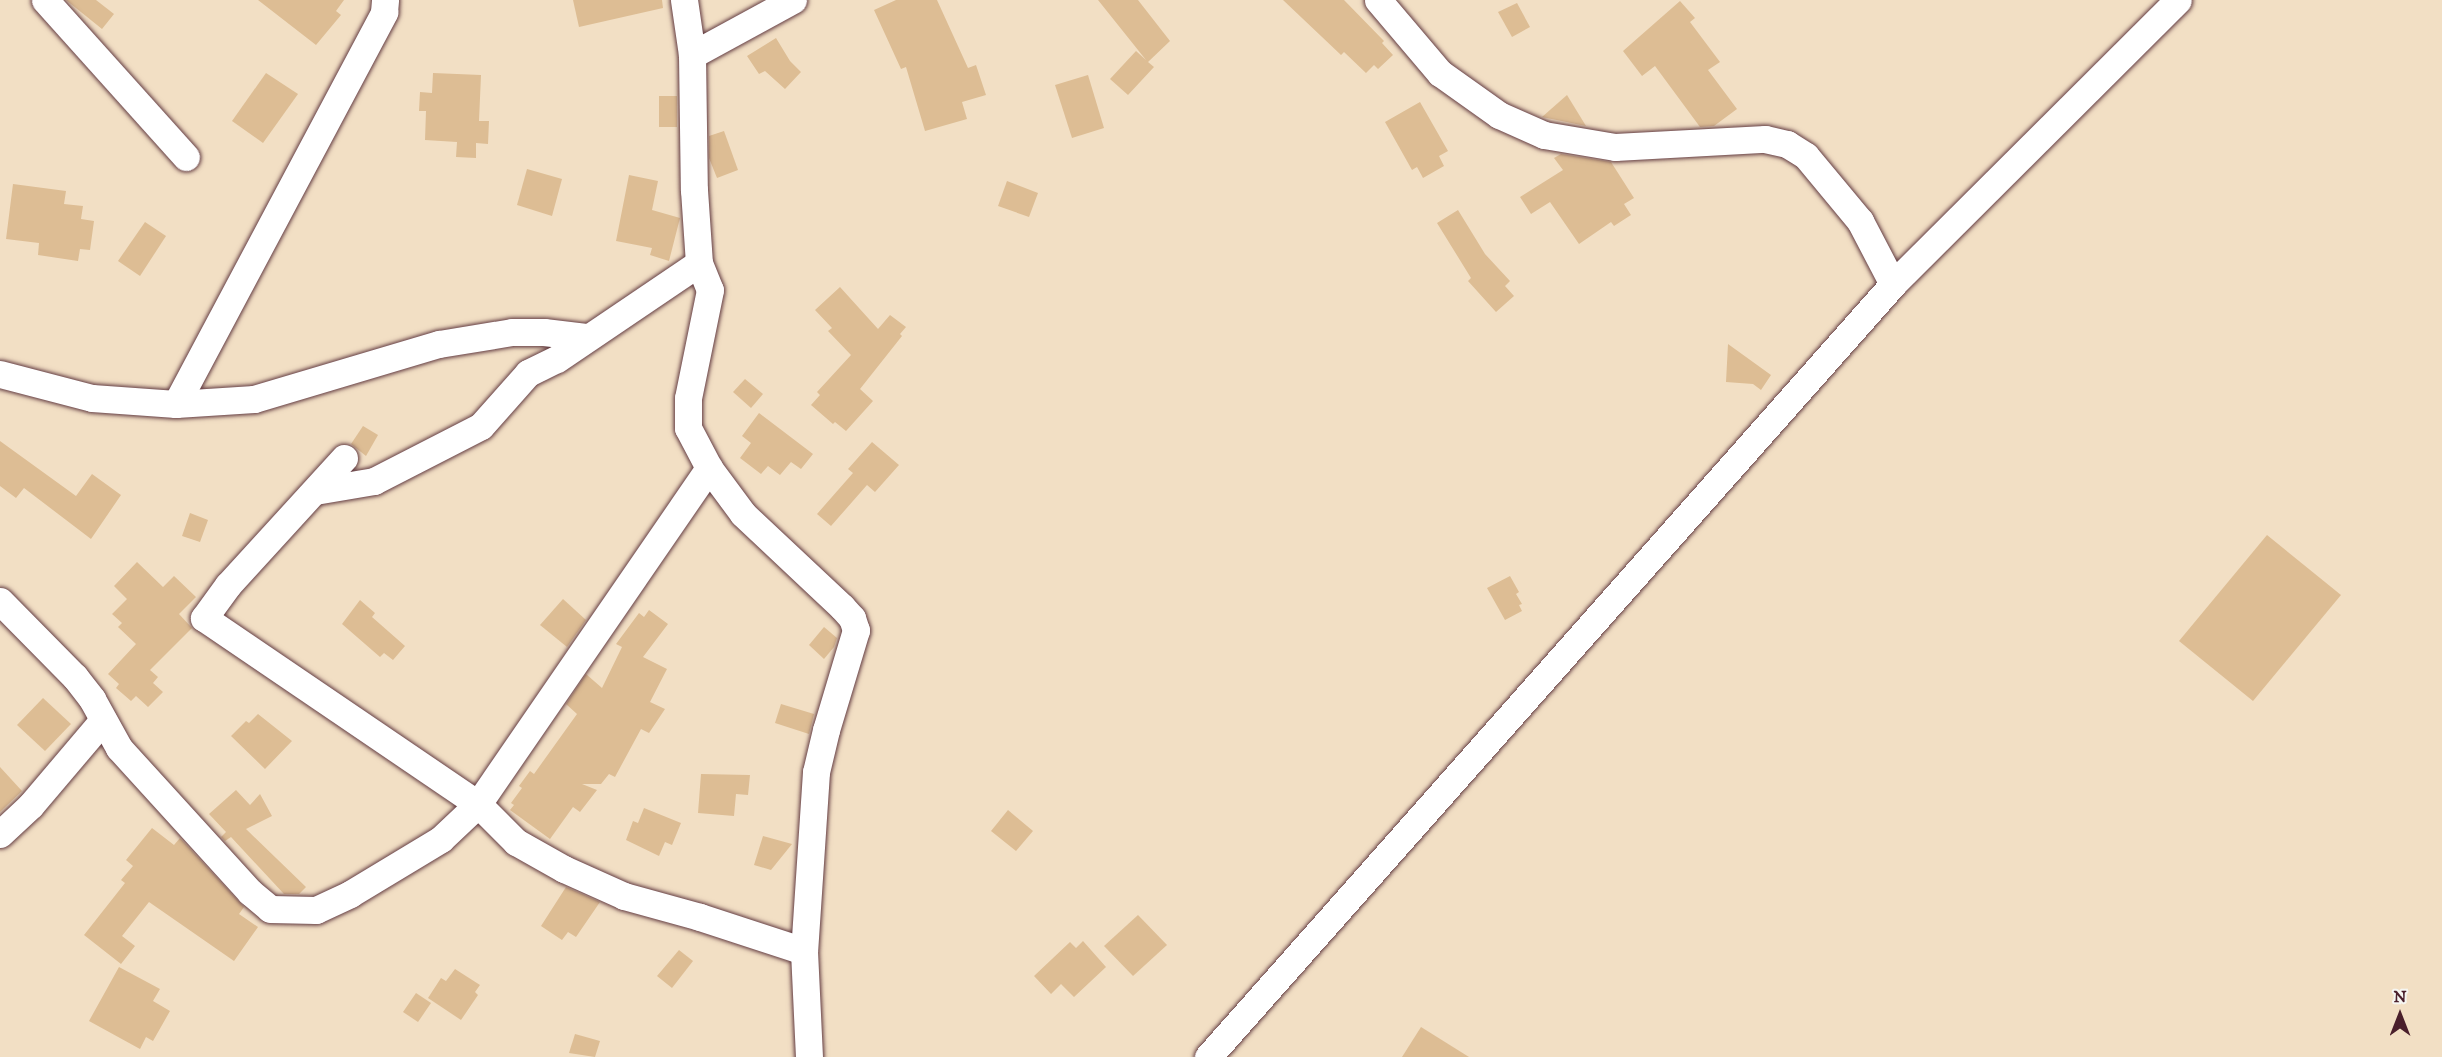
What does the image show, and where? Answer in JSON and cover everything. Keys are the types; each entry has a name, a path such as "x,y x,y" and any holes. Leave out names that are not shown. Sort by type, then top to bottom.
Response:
{"street":[{"path":"45,0 186,157"},
{"path":"176,404 292,181 384,12 385,0"},
{"path":"684,0 692,55 694,190 699,263 710,290 688,398 688,428 709,468 743,514 842,607 852,618 856,630 816,772 804,951 808,1057"},
{"path":"692,55 793,0"},
{"path":"1378,0 1440,73 1499,114 1544,135 1616,147 1765,139 1787,144 1806,156 1860,221 1893,284"},
{"path":"1208,1057 1893,284 2178,0"},
{"path":"315,491 374,481 481,426 523,377 557,359 586,337 699,263"},
{"path":"0,374 92,398 176,404 254,399 439,344 512,332 544,332 586,337"},
{"path":"344,458 228,585 204,618 478,804 516,842 564,869 624,896 700,916 804,951"},
{"path":"0,600 75,677 119,748 250,892 270,909 316,910 350,894 441,839 478,804 709,468"},
{"path":"0,834 31,805 103,720"}],"building":[{"path":"66,0 96,0 114,14 102,29"},
{"path":"258,0 344,0 336,11 341,15 316,45"},
{"path":"573,0 662,0 663,8 579,27"},
{"path":"896,0 937,0 968,68 976,65 986,95 962,102 967,119 925,131 906,67 901,69 874,10"},
{"path":"1098,0 1138,0 1170,41 1148,62 1154,67 1128,95 1110,79 1136,51 1146,60"},
{"path":"1283,0 1344,0 1384,41 1382,43 1393,55 1378,69 1374,65 1366,73 1344,52 1341,55"},
{"path":"1680,1 1695,18 1690,22 1720,62 1708,70 1737,109 1714,126 1700,127 1655,66 1642,76 1623,51"},
{"path":"1517,3 1530,27 1512,37 1498,12"},
{"path":"776,38 790,61 801,72 785,89 765,71 759,74 747,56"},
{"path":"266,73 298,94 263,143 232,121"},
{"path":"433,73 481,75 479,121 489,121 488,144 476,143 476,158 456,157 457,142 425,140 426,111 419,111 420,92 432,93"},
{"path":"1088,75 1104,128 1072,138 1055,85"},
{"path":"1567,95 1586,126 1542,117"},
{"path":"659,96 677,96 677,127 659,127"},
{"path":"1420,102 1448,151 1439,156 1444,166 1423,178 1417,167 1412,170 1385,122"},
{"path":"724,131 738,170 717,178 709,158 709,136"},
{"path":"1561,154 1611,162 1634,198 1624,204 1631,215 1614,226 1611,222 1579,244 1550,202 1531,214 1520,197 1563,170 1554,158"},
{"path":"527,169 562,179 552,216 517,205"},
{"path":"629,175 658,181 652,210 680,218 669,261 650,255 652,248 616,241"},
{"path":"1007,181 1038,193 1029,217 998,206"},
{"path":"13,184 66,191 64,204 83,206 81,219 94,221 90,250 80,249 78,261 38,255 39,243 6,239"},
{"path":"1458,210 1485,254 1510,281 1505,286 1514,296 1496,312 1468,281 1471,278 1437,223"},
{"path":"145,222 166,236 140,276 118,261"},
{"path":"840,287 878,329 890,315 906,327 900,334 902,336 860,389 873,401 846,431 835,422 833,424 811,405 820,395 817,392 851,355 828,331 832,328 815,310"},
{"path":"1728,344 1771,375 1761,390 1753,384 1726,382"},
{"path":"745,379 763,394 751,408 733,392"},
{"path":"759,413 813,454 801,469 791,462 780,475 768,466 761,474 740,458 751,443 742,436"},
{"path":"363,426 378,435 366,456 351,444"},
{"path":"0,441 76,496 92,474 121,495 91,539 24,488 16,498 0,486"},
{"path":"872,442 899,465 875,492 867,485 831,526 817,514 853,473 848,469"},
{"path":"190,513 208,520 200,542 182,536"},
{"path":"2267,535 2341,595 2253,701 2179,641"},
{"path":"137,562 163,587 174,576 196,597 179,614 192,628 150,670 158,677 153,683 163,692 148,707 136,696 131,701 116,688 119,684 108,674 136,644 118,627 122,623 112,614 127,599 114,586"},
{"path":"1510,576 1519,592 1516,594 1522,604 1519,605 1522,611 1505,620 1487,588"},
{"path":"563,599 586,620 567,647 540,625"},
{"path":"360,600 375,613 372,617 405,646 393,660 384,653 380,657 342,624"},
{"path":"649,610 668,624 643,657 667,669 650,702 665,709 649,733 641,729 615,777 609,774 601,784 582,784 597,790 580,812 573,807 550,839 510,810 514,805 511,803 522,788 519,786 530,771 534,774 577,714 566,704 586,674 602,688 622,647 616,644 639,613 644,617"},
{"path":"824,627 837,638 834,647 824,659 809,645"},
{"path":"43,698 71,724 45,751 17,725"},
{"path":"781,704 814,714 809,734 775,723"},
{"path":"258,714 292,741 265,769 231,736 246,721 249,723"},
{"path":"0,767 22,791 0,812"},
{"path":"701,774 750,775 748,795 736,794 734,816 698,813"},
{"path":"236,790 250,805 260,794 272,816 246,829 306,887 299,894 284,894 231,837 225,841 221,837 226,832 209,814"},
{"path":"644,808 681,823 672,845 665,842 659,856 626,840 633,821 638,823"},
{"path":"1008,810 1033,831 1016,851 991,831"},
{"path":"152,828 174,845 180,838 244,907 239,914 258,927 234,961 149,902 122,936 135,946 121,964 84,935 125,883 121,880 133,866 126,860"},
{"path":"763,836 792,844 771,870 754,865"},
{"path":"566,887 600,902 576,937 568,932 562,940 541,926"},
{"path":"1138,915 1167,945 1133,976 1104,946"},
{"path":"1083,941 1106,967 1074,997 1061,984 1051,994 1034,976 1070,942 1076,948"},
{"path":"679,950 693,961 672,988 657,976"},
{"path":"119,967 160,989 153,1001 170,1011 153,1041 146,1037 140,1049 89,1021"},
{"path":"455,969 480,985 475,992 478,995 461,1020 428,998 441,978 446,981"},
{"path":"416,993 431,1003 418,1022 403,1012"},
{"path":"1421,1027 1469,1057 1402,1057"},
{"path":"575,1034 600,1041 595,1057 569,1053"}]}
